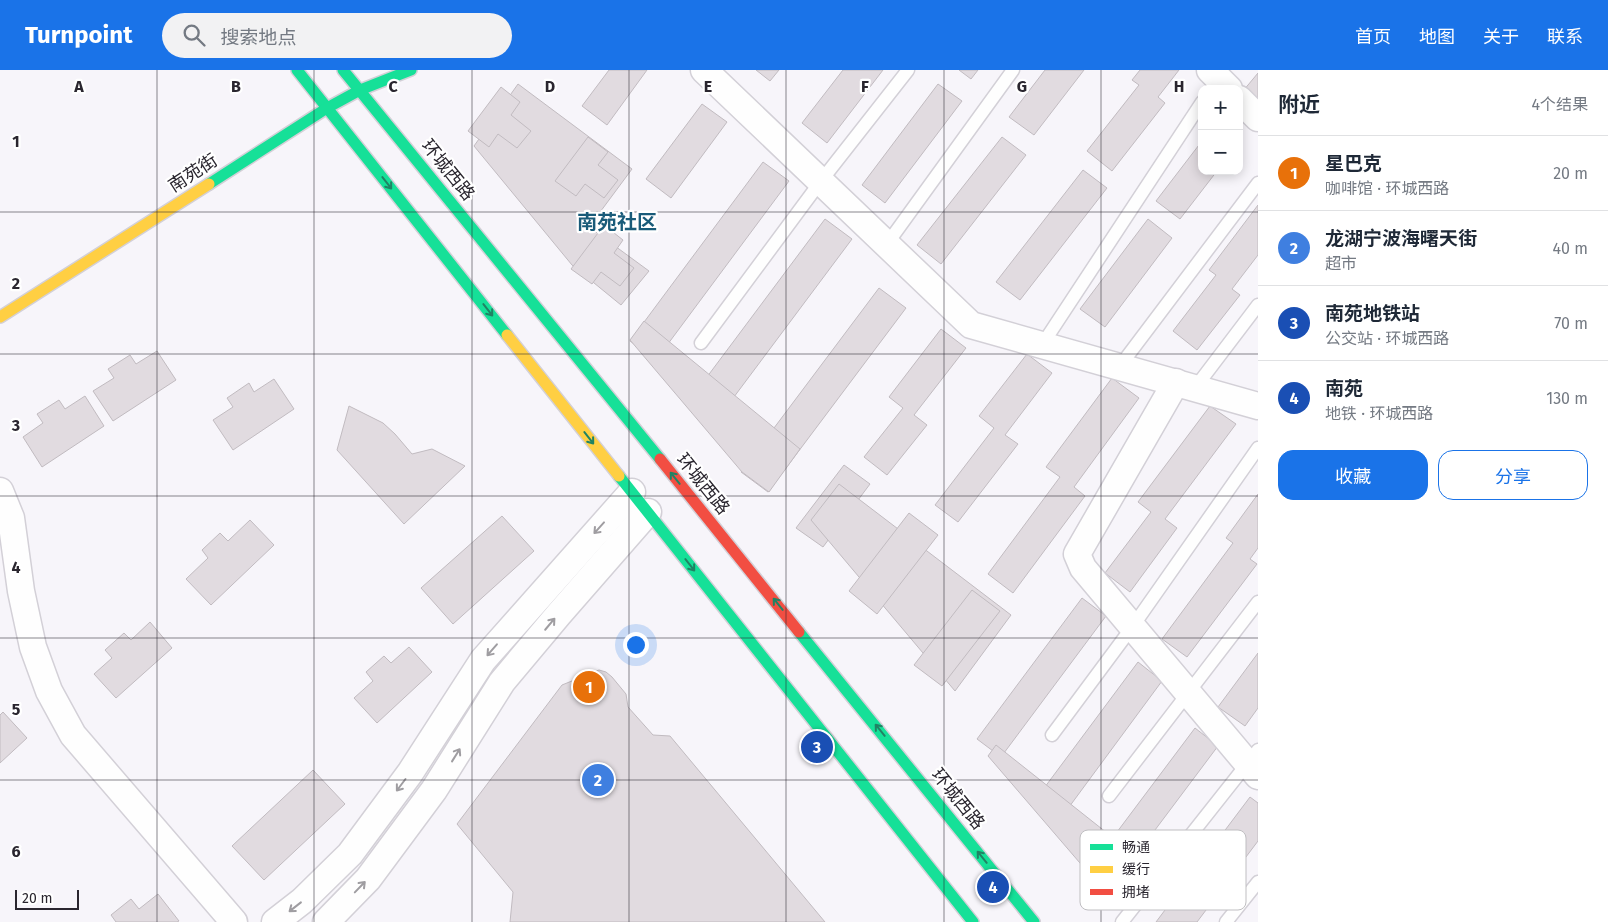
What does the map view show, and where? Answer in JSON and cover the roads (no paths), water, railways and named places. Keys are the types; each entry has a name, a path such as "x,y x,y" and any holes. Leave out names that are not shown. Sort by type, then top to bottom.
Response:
{"main road":[{"path":"297,70 973,922"},
{"name":"环城西路","path":"343,70 1034,922"},
{"name":"南苑街","path":"0,316 327,108 360,90 411,70"}],"street":[{"path":"704,70 972,325 1258,406"},
{"path":"1243,103 1258,118"},
{"path":"1185,385 1077,554 1084,568 1189,693 1255,763"},
{"path":"0,491 11,518 21,591 33,648 49,691 73,735 234,922"},
{"path":"275,922 302,901 350,854 410,773 483,660 632,492"},
{"path":"326,922 368,879 434,790 502,682 558,614 648,512"}],"lane":[{"path":"701,344 821,181 908,70"},
{"path":"887,244 1013,70"},
{"path":"1042,344 1198,108"},
{"path":"1120,366 1258,183"},
{"path":"1185,385 1258,305"},
{"path":"1052,735 1133,626 1258,448"},
{"path":"1109,796 1258,602"},
{"path":"1199,830 1255,763"},
{"path":"1246,897 1258,882"},
{"path":"1122,922 1132,910"},
{"path":"1226,922 1236,910"}],"place":[{"name":"星巴克","path":"589,687"},
{"name":"南苑地铁站","path":"817,747"},
{"name":"龙湖宁波海曙天街","path":"598,780"},
{"name":"南苑","path":"993,887"}],"district":[{"name":"南苑社区","path":"617,222"}]}
